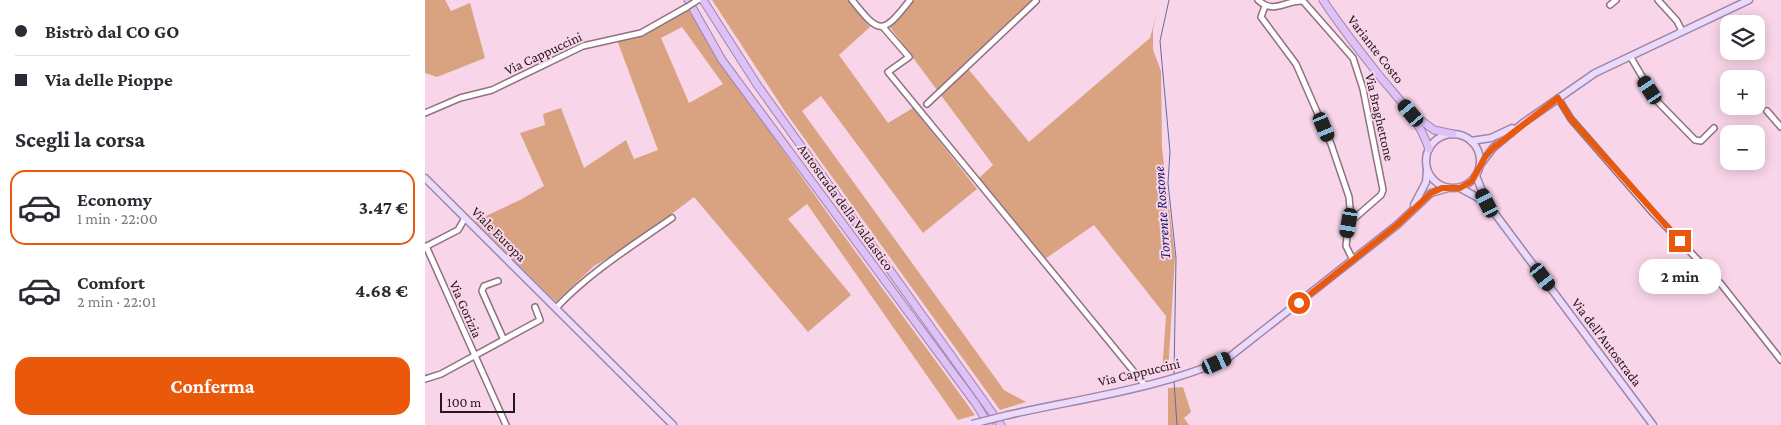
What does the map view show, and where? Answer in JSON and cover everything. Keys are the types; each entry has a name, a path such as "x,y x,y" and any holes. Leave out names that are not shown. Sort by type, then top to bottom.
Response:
{"highway":[{"name":"Autostrada della Valdastico","path":"703,0 758,86 1001,425"},
{"name":"Variante Costo","path":"1323,0 1345,31 1411,113"},
{"name":"Autostrada della Valdastico","path":"687,4 722,60 976,404 989,425"},
{"path":"1411,113 1434,130 1453,134"},
{"path":"1411,113 1422,129 1429,149"}],"main road":[{"path":"1460,188 1476,176 1480,165 1493,148 1523,123 1595,73 1747,0"},
{"path":"1487,203 1460,188 1448,188 1435,181 1427,169 1429,149 1439,138 1453,134 1471,141 1491,138 1523,123"},
{"path":"1471,141 1479,153 1480,165"},
{"name":"Via Cappuccini","path":"1412,209 1426,182 1427,169"},
{"path":"1476,176 1487,203"},
{"name":"Viale Europa","path":"425,178 673,425"},
{"name":"Via Cappuccini","path":"969,424 1176,377 1228,358 1397,225 1431,193 1448,188"},
{"name":"Via dell'Autostrada","path":"1487,203 1653,425"}],"street":[{"name":"Via Cappuccini","path":"425,113 460,98 493,90 583,46 641,33 687,4 698,0"},
{"path":"852,0 871,24 883,27 909,57 888,72 1144,384"},
{"path":"883,27 910,0"},
{"path":"927,104 1034,0"},
{"path":"1258,0 1265,6 1261,17 1296,64 1331,144 1349,196 1349,223 1346,246 1353,260"},
{"path":"1610,5 1616,0"},
{"path":"1658,0 1677,21 1682,31"},
{"name":"Via Braghettone","path":"1265,6 1272,8 1303,1 1353,58 1363,88 1383,190 1381,195 1349,223"},
{"path":"1630,56 1656,100 1695,140 1701,141 1714,128"},
{"path":"1558,98 1571,119 1653,213 1721,284 1781,360"},
{"path":"1767,111 1781,127"},
{"name":"Via Gorizia","path":"465,218 458,230 426,247 506,425"},
{"path":"556,308 575,288 601,267 672,218"},
{"path":"498,281 484,286 482,290 503,338"},
{"path":"425,379 441,374 475,356 503,338 540,320 535,307"}],"shaded area":[{"path":"425,0 445,0 451,11 470,3 485,58 437,77 425,73"},
{"path":"712,0 848,0 870,27 839,55 888,123 913,108 977,189 923,233 821,96 802,111 1004,390 1026,402 1000,410 786,113"},
{"path":"913,0 1034,0 964,64 1029,142 1150,38 1157,12 1153,29 1153,50 1161,71 1162,148 1175,257 1168,372 1162,373 1166,316 1094,225 1045,259 1019,231 979,178 993,165 890,27"},
{"path":"689,7 756,112 975,415 958,420 807,204 788,219 851,295 808,332 694,197 631,245 594,266 556,302 475,221 520,200 544,186 520,133 545,125 543,114 561,108 584,168 626,140 634,159 658,150 617,40 650,31","holes":["682,27 723,84 689,103 661,38"]},
{"path":"1183,387 1191,412 1184,418 1189,425 1168,425 1168,388"}],"waterway":[{"name":"Torrente Rostone","path":"1169,0 1160,41 1170,152 1168,183 1176,258 1174,375"},
{"name":"Torrente Rostone","path":"1174,381 1177,425"}],"route":[{"path":"1299,303 1397,225 1431,193 1442,188 1460,188 1467,185 1476,176 1480,165 1493,148 1523,123 1558,98 1571,119 1680,241"}]}
